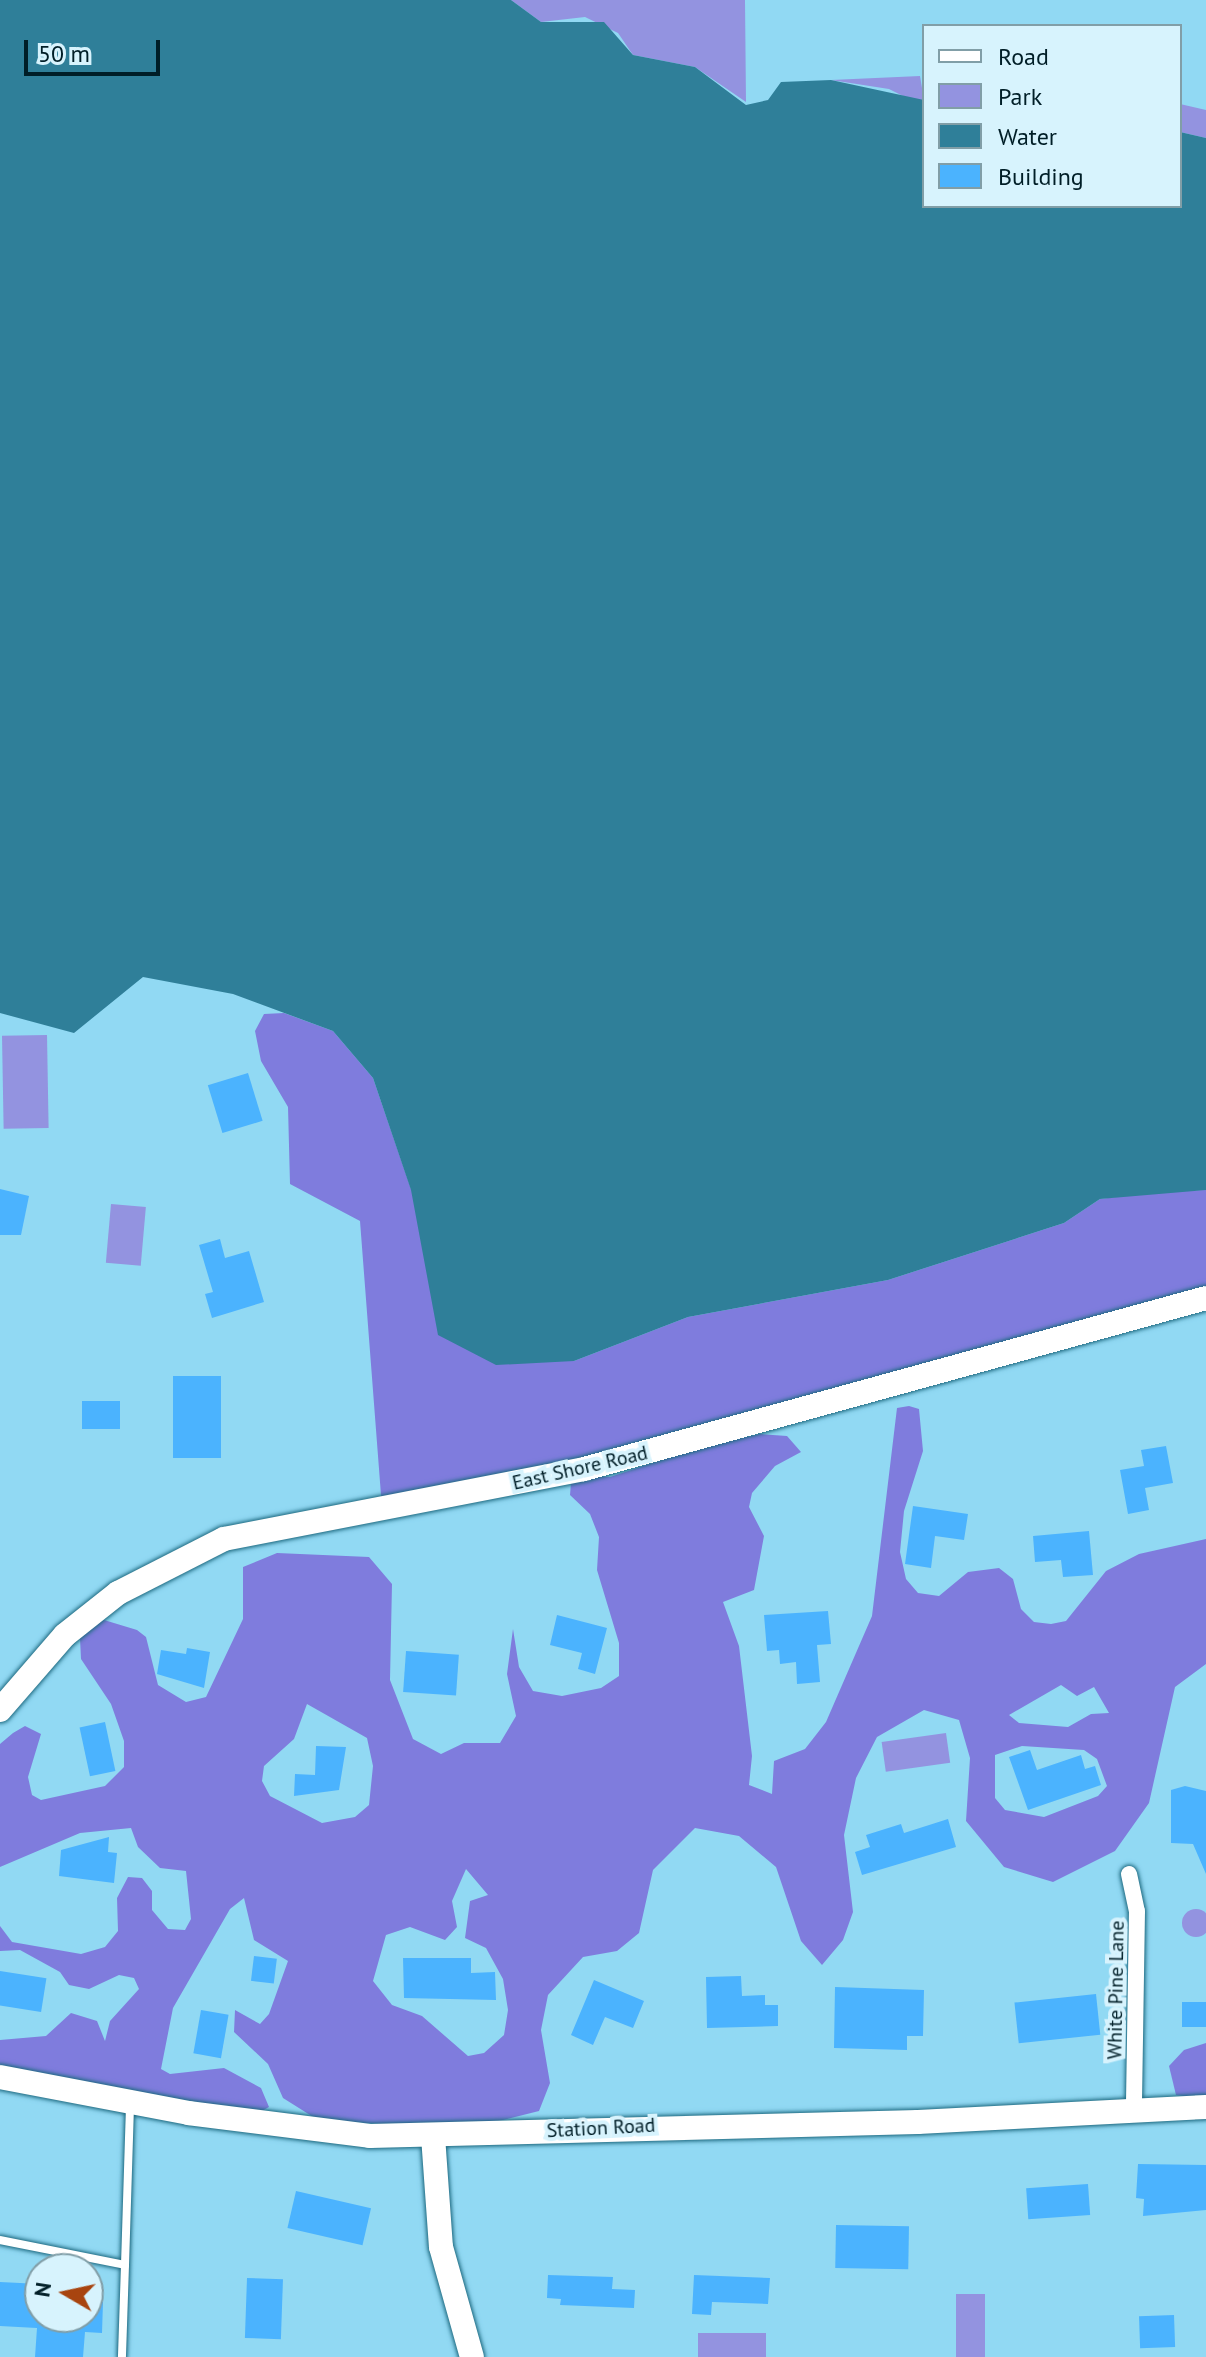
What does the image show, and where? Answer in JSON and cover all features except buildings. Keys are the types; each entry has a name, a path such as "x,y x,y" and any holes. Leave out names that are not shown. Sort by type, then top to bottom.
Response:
{"street":[{"name":"East Shore Road","path":"0,1710 65,1635 118,1593 224,1539 584,1469 1206,1298"},
{"name":"White Pine Lane","path":"1129,1874 1137,1911 1134,2107"},
{"name":"Station Road","path":"0,2077 130,2102 370,2136 433,2136 696,2123 985,2120 1134,2107 1206,2107"},
{"path":"433,2136 441,2247 472,2357"}],"lane":[{"path":"122,2357 130,2102"},
{"path":"0,2240 125,2265"}],"green space":[{"path":"511,0 745,0 746,102 695,67 633,55 618,33 585,17 541,22"},
{"path":"920,76 922,100 915,102 889,89 831,80"},
{"path":"1182,104 1206,110 1206,138 1182,132"},
{"path":"47,1035 49,1128 4,1129 2,1036"},
{"path":"111,1204 146,1207 141,1266 106,1263"},
{"path":"946,1733 950,1763 886,1772 882,1742"},
{"path":"1196,1909 1206,1913 1206,1933 1196,1937 1186,1933 1182,1923 1186,1913"},
{"path":"956,2294 985,2294 985,2357 956,2357"},
{"path":"698,2333 766,2333 766,2357 698,2357"}],"shaded area":[{"path":"284,1013 333,1031 373,1078 411,1189 574,1361 688,1317 888,1280 1064,1223 1100,1199 1162,1191 1206,1190 1206,1298 789,1415 382,1508 360,1221 290,1184 288,1107 261,1061 255,1031 264,1014"},
{"path":"909,1406 919,1409 923,1451 904,1511 900,1552 906,1579 918,1593 939,1596 968,1572 999,1568 1013,1579 1021,1609 1034,1622 1051,1624 1066,1621 1106,1571 1139,1554 1206,1539 1206,1664 1175,1687 1149,1803 1115,1851 1053,1882 1004,1867 966,1821 970,1758 959,1720 924,1710 877,1737 856,1778 844,1835 853,1912 843,1940 822,1965 801,1941 776,1867 739,1836 695,1828 653,1870 639,1933 617,1951 583,1957 548,1995 541,2030 550,2083 539,2111 499,2121 398,2125 318,2120 283,2098 268,2064 234,2032 235,2010 260,2024 269,2014 288,1961 254,1940 244,1898 230,1909 173,2008 161,2069 170,2074 224,2068 261,2088 269,2107 258,2113 0,2067 0,2040 46,2036 71,2013 97,2021 105,2041 110,2021 139,1989 134,1978 119,1975 89,1989 69,1985 60,1972 20,1950 0,1951 0,1926 12,1942 81,1954 105,1947 118,1931 117,1898 128,1877 142,1878 152,1891 152,1910 168,1929 185,1930 191,1919 186,1871 160,1868 138,1847 131,1828 80,1833 0,1867 0,1744 13,1733 25,1726 41,1734 28,1777 32,1795 41,1800 105,1786 124,1767 124,1741 111,1704 81,1659 80,1638 89,1627 104,1620 137,1630 146,1637 158,1685 186,1702 206,1697 243,1619 243,1567 277,1553 369,1557 392,1584 390,1680 413,1739 441,1754 464,1743 500,1743 516,1716 507,1674 513,1629 519,1667 533,1691 562,1696 601,1688 619,1676 619,1643 597,1570 599,1537 590,1514 570,1495 571,1483 580,1475 610,1477 701,1447 760,1434 787,1436 801,1452 775,1466 752,1493 749,1507 764,1536 754,1590 723,1602 739,1646 752,1756 749,1785 772,1794 774,1761 805,1749 826,1722 872,1616 897,1408","holes":["1061,1685 1077,1696 1094,1687 1109,1713 1091,1714 1068,1727 1019,1723 1009,1715","307,1704 367,1738 373,1766 369,1805 355,1817 322,1823 270,1796 262,1781 264,1766 294,1739","1022,1746 1084,1750 1097,1759 1107,1786 1098,1796 1044,1817 1005,1810 995,1798 995,1755","466,1869 488,1895 470,1901 465,1938 486,1948 503,1979 508,2010 504,2035 484,2053 468,2056 422,2016 392,2005 373,1981 386,1935 410,1927 445,1940 457,1927 452,1901"]},
{"path":"1206,2043 1206,2099 1176,2095 1169,2066 1184,2050"}],"water":[{"path":"0,0 511,0 541,22 604,22 633,55 695,67 746,105 768,100 781,82 831,80 922,100 922,208 1182,208 1182,132 1206,138 1206,1190 1100,1199 1064,1223 888,1280 688,1317 574,1361 496,1365 438,1335 411,1190 373,1078 333,1031 233,994 143,977 74,1033 0,1013"}]}
